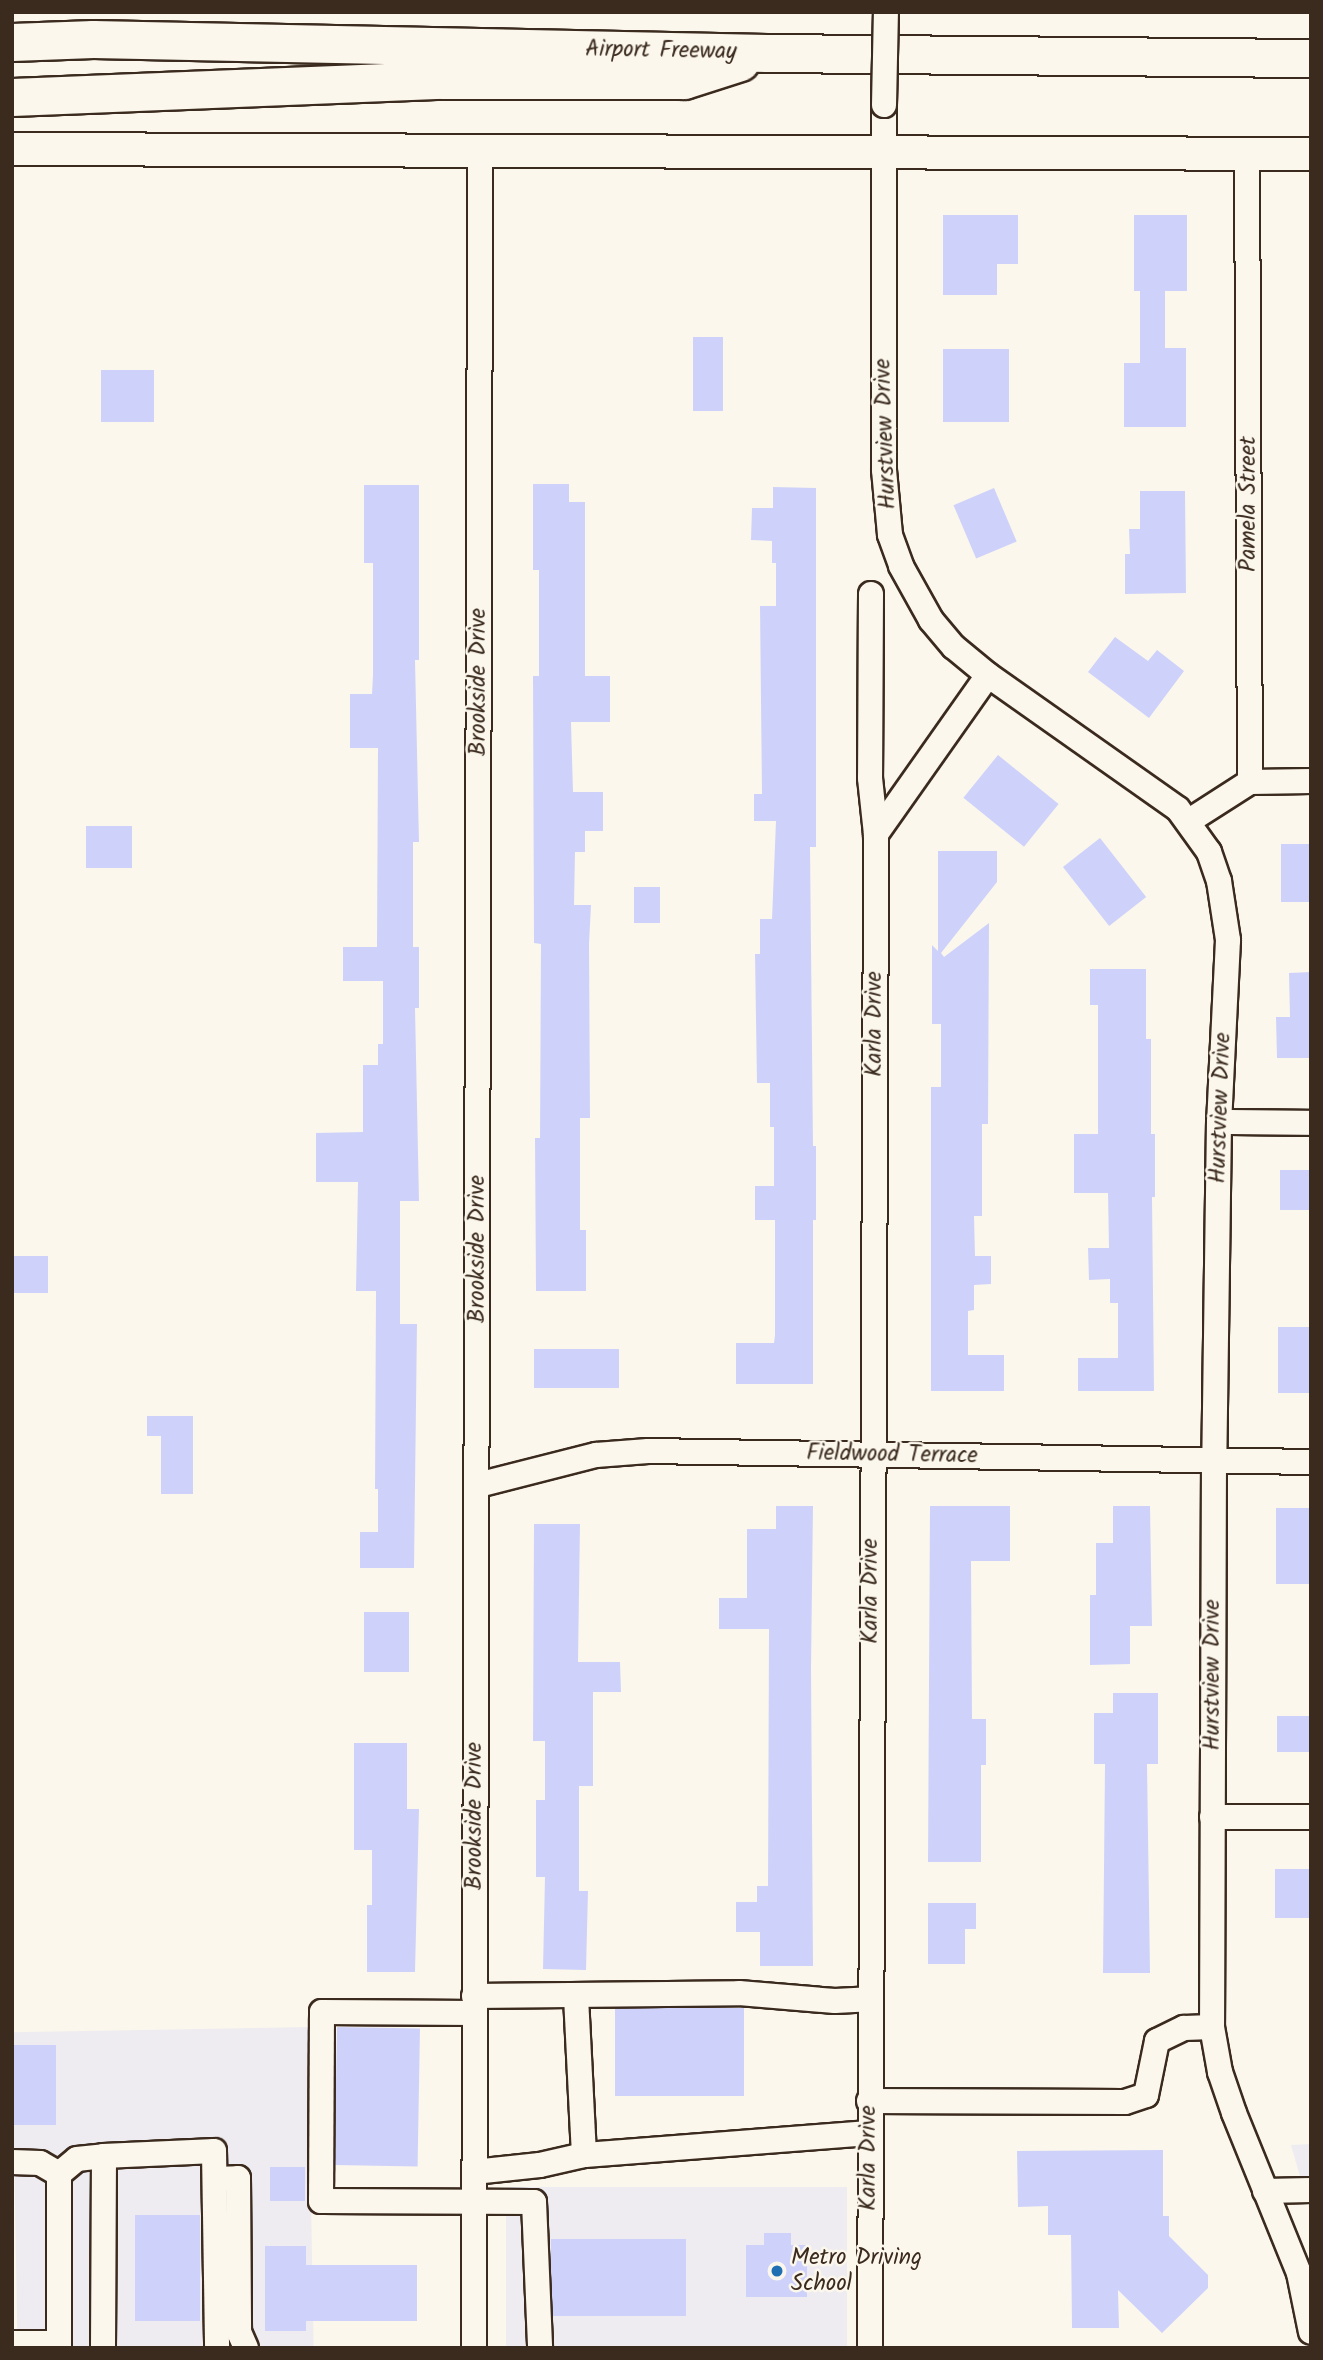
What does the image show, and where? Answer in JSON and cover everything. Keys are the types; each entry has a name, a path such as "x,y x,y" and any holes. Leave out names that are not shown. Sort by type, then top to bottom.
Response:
{"highway":[{"name":"Airport Freeway","path":"12,42 93,39 767,53 1311,58"},
{"path":"12,97 442,80 684,80 767,53"}],"main road":[{"path":"12,149 1311,154"}],"street":[{"name":"Hurstview Drive","path":"886,12 884,470 890,535 914,593 931,620 954,647 988,675 1178,809 1209,852 1219,881 1228,940 1219,1122 1214,1461 1212,2027 1220,2072 1265,2191 1303,2261 1311,2332"},
{"name":"Brookside Drive","path":"474,2348 480,149"},
{"name":"Pamela Street","path":"1247,153 1250,782"},
{"name":"Karla Drive","path":"870,2348 869,1999 876,834 870,778 871,594"},
{"path":"876,834 988,675"},
{"path":"1189,821 1250,782 1311,780"},
{"path":"1219,1122 1311,1123"},
{"name":"Fieldwood Terrace","path":"478,1485 596,1455 648,1451 1311,1462"},
{"path":"1212,1818 1311,1817"},
{"path":"540,2348 534,2202 321,2201 322,2012 576,1997 738,1993 835,2001 869,1999"},
{"path":"576,1997 584,2155"},
{"path":"869,2101 1125,2102 1146,2095 1157,2041 1184,2028 1212,2027"},
{"path":"474,2172 540,2165 584,2155 870,2133"},
{"path":"59,2174 77,2159 214,2151 217,2348"},
{"path":"103,2348 104,2156"},
{"path":"12,2161 40,2163 59,2174"},
{"path":"12,2343 59,2346 59,2174"},
{"path":"215,2179 238,2178 239,2333 246,2348"},
{"path":"1265,2191 1311,2190"}],"shaded area":[{"path":"308,2027 314,2348 18,2348 12,2032"},
{"path":"1311,2144 1311,2215 1291,2145"},
{"path":"506,2187 847,2187 847,2348 506,2348"}],"building":[{"path":"943,215 1018,215 1018,264 997,264 997,295 943,295"},
{"path":"1134,215 1187,215 1187,291 1165,291 1165,348 1186,348 1186,427 1124,427 1124,363 1140,363 1140,291 1134,291"},
{"path":"693,337 723,337 723,411 693,411"},
{"path":"943,349 1009,349 1009,422 943,422"},
{"path":"101,370 154,370 154,422 101,422"},
{"path":"533,484 569,484 569,502 585,502 585,676 610,676 610,722 571,722 573,792 603,792 603,831 585,831 585,852 575,852 574,905 591,905 590,1118 580,1118 580,1230 586,1230 586,1291 536,1291 535,1138 540,1138 541,944 534,943 533,676 539,676 539,570 533,570"},
{"path":"364,485 419,485 419,660 415,660 419,842 413,842 413,947 419,947 419,1008 415,1008 419,1201 400,1201 400,1324 417,1324 414,1568 360,1568 360,1532 378,1532 378,1489 375,1489 376,1291 356,1291 358,1182 316,1182 316,1133 363,1132 363,1065 378,1065 378,1044 383,1044 383,981 343,981 343,947 377,947 378,748 350,748 350,694 372,694 373,563 364,563"},
{"path":"773,487 816,488 816,847 810,847 813,1146 816,1146 813,1384 736,1384 736,1343 774,1343 775,1335 775,1220 755,1220 755,1186 774,1186 774,1127 770,1127 770,1083 757,1083 755,954 760,954 760,919 772,919 776,821 754,821 754,794 762,794 760,606 776,606 776,563 772,563 772,541 751,540 752,508 773,508"},
{"path":"994,488 1017,541 976,559 953,505"},
{"path":"1140,491 1185,491 1186,593 1125,594 1125,554 1130,554 1129,529 1140,529"},
{"path":"1115,637 1148,661 1157,650 1184,671 1149,718 1088,672"},
{"path":"998,755 1059,804 1024,847 963,798"},
{"path":"86,826 132,826 132,868 86,868"},
{"path":"1100,838 1146,897 1109,926 1063,867"},
{"path":"1281,844 1311,844 1311,902 1281,902"},
{"path":"938,851 997,851 997,882 941,953 944,957 989,923 988,1124 982,1124 982,1216 974,1216 975,1256 991,1256 991,1284 974,1285 974,1310 968,1311 968,1355 1004,1355 1004,1391 931,1391 931,1087 941,1087 941,1024 932,1024 932,945 938,951"},
{"path":"634,887 660,887 660,923 634,923"},
{"path":"1090,969 1146,969 1146,1039 1151,1039 1151,1134 1155,1134 1155,1197 1152,1197 1154,1391 1078,1391 1078,1358 1118,1358 1118,1303 1110,1303 1110,1279 1089,1280 1088,1248 1109,1248 1108,1193 1074,1193 1074,1134 1098,1134 1098,1005 1090,1005"},
{"path":"1311,972 1311,1058 1277,1058 1276,1017 1290,1017 1289,973"},
{"path":"1280,1170 1311,1170 1311,1210 1280,1210"},
{"path":"12,1256 48,1256 48,1293 12,1293"},
{"path":"1278,1327 1311,1327 1311,1393 1278,1393"},
{"path":"534,1349 619,1349 619,1388 534,1388"},
{"path":"147,1416 193,1416 193,1494 161,1494 161,1436 147,1436"},
{"path":"776,1506 813,1506 813,1966 760,1966 760,1932 736,1932 736,1902 757,1902 757,1886 768,1886 769,1629 719,1629 719,1598 747,1598 747,1529 776,1529"},
{"path":"930,1506 1010,1506 1010,1561 971,1561 972,1719 986,1719 986,1765 981,1765 981,1862 928,1862"},
{"path":"1113,1506 1150,1506 1152,1626 1130,1626 1130,1664 1090,1665 1090,1595 1096,1595 1096,1543 1113,1543"},
{"path":"1276,1508 1311,1508 1311,1584 1276,1584"},
{"path":"534,1524 580,1524 578,1662 620,1662 621,1692 593,1692 593,1786 579,1786 579,1891 588,1891 586,1970 543,1969 545,1877 536,1877 536,1800 545,1800 545,1741 533,1741"},
{"path":"364,1612 409,1612 409,1672 364,1672"},
{"path":"1113,1693 1158,1693 1158,1764 1147,1764 1150,1973 1103,1973 1105,1764 1094,1764 1094,1713 1113,1713"},
{"path":"1277,1716 1311,1716 1311,1752 1277,1752"},
{"path":"354,1743 407,1743 407,1809 419,1809 415,1972 367,1972 367,1905 372,1905 372,1850 354,1850"},
{"path":"1275,1869 1311,1869 1311,1918 1275,1918"},
{"path":"928,1903 976,1903 976,1929 965,1929 965,1964 928,1964"},
{"path":"615,2008 744,2008 744,2096 615,2096"},
{"path":"337,2027 420,2028 418,2166 335,2165"},
{"path":"12,2045 56,2045 56,2125 12,2125"},
{"path":"1163,2150 1163,2216 1169,2216 1169,2236 1208,2275 1208,2288 1162,2333 1118,2290 1119,2328 1072,2328 1071,2235 1048,2235 1048,2206 1018,2207 1017,2151"},
{"path":"270,2167 305,2167 305,2201 270,2201"},
{"path":"135,2215 200,2215 200,2321 135,2321"},
{"name":"Metro Driving School","path":"764,2233 791,2233 791,2245 807,2245 807,2297 746,2297 746,2245 764,2245"},
{"path":"551,2239 686,2239 686,2316 551,2316"},
{"path":"265,2246 306,2246 306,2265 417,2265 417,2321 306,2321 306,2331 265,2331"}],"place":[{"name":"Metro Driving School","path":"777,2271"}]}
